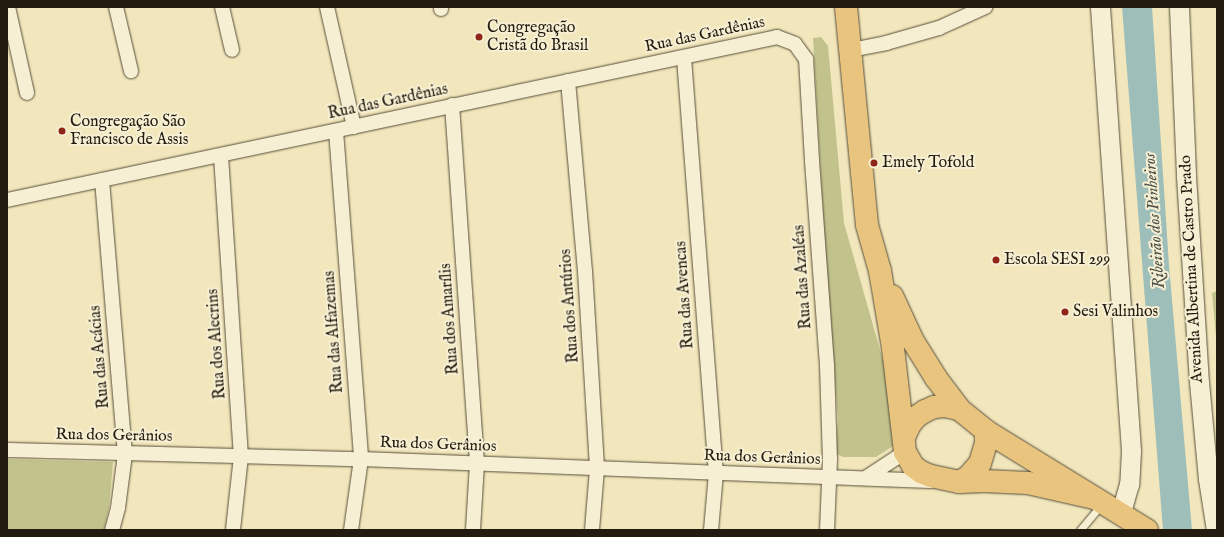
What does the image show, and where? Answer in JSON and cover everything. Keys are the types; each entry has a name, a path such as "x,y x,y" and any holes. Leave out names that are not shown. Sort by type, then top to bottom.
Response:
{"main road":[{"path":"846,7 867,225 880,271 893,348 905,445 913,466 921,472 959,482 984,481 1028,483 1098,501"},
{"path":"1100,7 1131,451 1129,484 1120,515"},
{"name":"Avenida Albertina de Castro Prado","path":"1179,7 1187,184 1199,382 1208,479 1216,530"},
{"path":"880,271 913,341 936,378 960,409 986,431 1146,530"},
{"path":"905,445 910,424 916,417 925,411 934,407 945,406 960,409"},
{"path":"959,482 968,477 980,463 986,443 986,431"}],"street":[{"path":"8,7 27,93"},
{"path":"116,7 130,71"},
{"path":"222,7 232,50"},
{"path":"327,7 354,127"},
{"path":"851,50 886,43 939,28 985,7"},
{"name":"Rua das Gardênias","path":"7,200 221,156 568,80 684,58 777,38"},
{"name":"Rua das Azaléas","path":"777,38 794,44 806,59 827,365 830,478 828,530"},
{"name":"Rua das Avencas","path":"684,58 716,473 711,530"},
{"name":"Rua dos Antúrios","path":"568,80 585,271 597,469 592,530"},
{"name":"Rua dos Amarílis","path":"452,105 477,464 473,530"},
{"name":"Rua das Alfazemas","path":"336,131 361,459 351,530"},
{"name":"Rua dos Alecrins","path":"221,156 241,456 233,530"},
{"name":"Rua das Acácias","path":"102,180 125,454 118,508 112,530"},
{"path":"867,477 905,445"},
{"name":"Rua dos Gerânios","path":"7,450 361,459 830,478 867,477 959,482"}],"lane":[{"path":"1080,530 1098,501"}],"green space":[{"path":"821,37 828,46 844,223 892,392 893,446 876,457 843,457 835,453 838,420 826,266 813,38"},
{"path":"1217,291 1217,348 1212,293"},
{"path":"7,459 113,462 109,508 104,530 7,530"}],"water":[{"name":"Ribeirão dos Pinheiros","path":"1122,7 1152,7 1169,265 1192,530 1163,530"}],"place":[{"name":"Congregação Cristã do Brasil","path":"479,37"},
{"name":"Congregação São Francisco de Assis","path":"62,131"},
{"name":"Emely Tofold","path":"874,163"},
{"name":"Escola SESI 299","path":"996,260"},
{"name":"Sesi Valinhos","path":"1065,312"}]}
